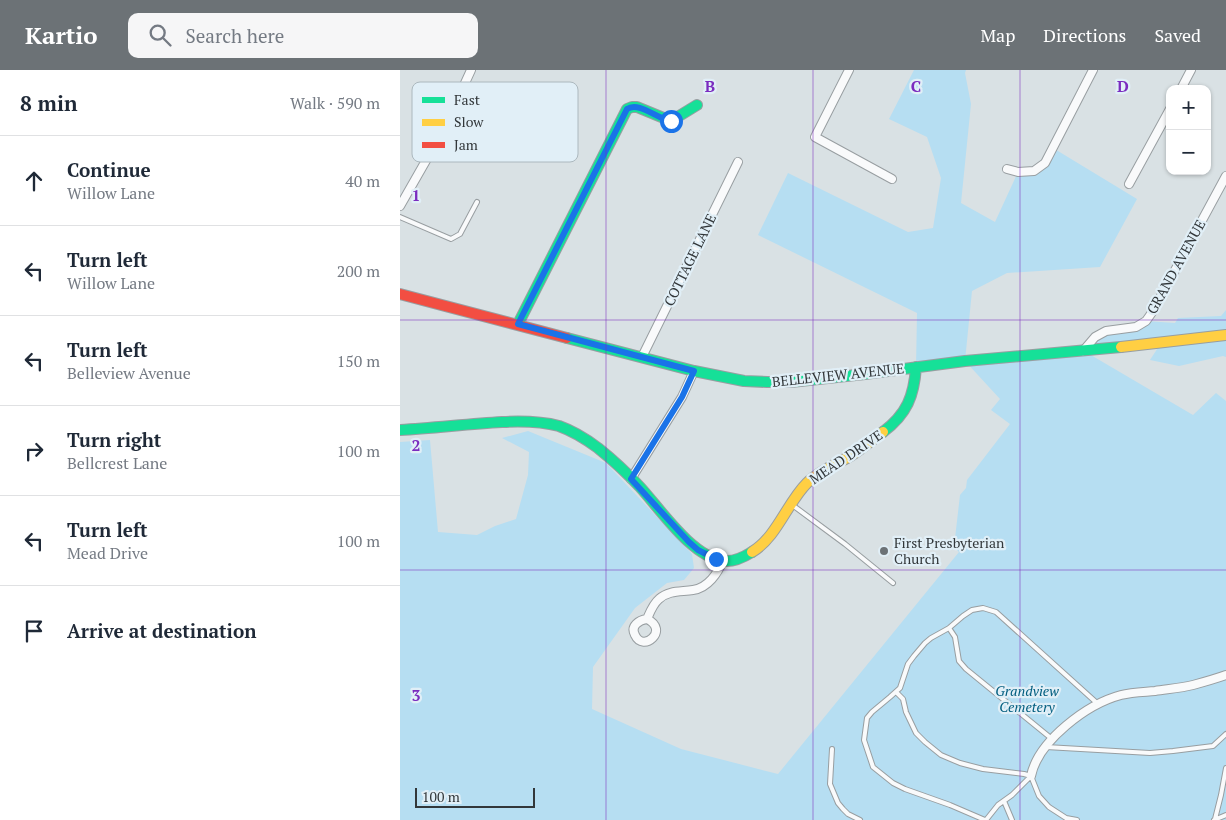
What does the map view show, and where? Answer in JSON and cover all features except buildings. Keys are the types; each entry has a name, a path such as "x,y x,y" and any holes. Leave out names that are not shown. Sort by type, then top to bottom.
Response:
{"street":[{"path":"466,82 471,70"},
{"path":"849,70 815,137 892,179"},
{"path":"1007,170 1018,172 1034,171 1045,163 1094,70"},
{"path":"1183,85 1191,70"},
{"path":"518,324 627,109 631,106 639,107 671,121 697,105"},
{"path":"1129,184 1166,116"},
{"path":"400,206 425,162"},
{"name":"COTTAGE LANE","path":"642,357 738,162"},
{"name":"GRAND AVENUE","path":"1083,351 1095,337 1106,331 1136,327 1146,321 1153,312 1226,176"},
{"name":"BELLEVIEW AVENUE","path":"400,294 694,371 744,381 792,382 965,361 1083,351 1226,335"},
{"name":"MEAD DRIVE","path":"723,560 730,562 762,546 806,484 852,455 896,422 914,393 916,367"},
{"path":"631,479 682,397 694,371"},
{"path":"400,430 500,422 536,422 565,428 597,448 618,465 689,542 707,555 723,560 720,568 704,586 691,590 672,592 658,600 647,620"},
{"path":"1031,776 1033,767 1052,739 1075,719 1098,704 1122,694 1192,685 1226,676"}],"lane":[{"path":"400,217 451,239 460,234 477,202"},
{"path":"791,504 845,544 893,584"},
{"path":"1031,776 1012,795 998,805 985,820 892,783 874,767 864,740 867,718 900,688 908,664 931,638 949,628 972,610 982,608 996,612 1098,704"},
{"path":"949,628 955,637 959,661 966,669 1052,739"},
{"path":"896,692 903,699 906,712 916,733 941,755 960,763 983,769 1031,776"},
{"path":"1046,747 1150,753 1213,746 1226,734"},
{"path":"832,749 830,784 838,803 848,814 860,820"},
{"path":"1214,820 1226,768"},
{"path":"1031,776 1039,796 1049,807 1066,818 1077,820"},
{"path":"1004,801 1012,820"},
{"path":"1214,820 1226,815"}],"green space":[{"path":"914,70 966,70 971,104 961,203 995,222 1018,172 1034,171 1053,148 1137,199 1100,267 1007,273 972,291 965,361 916,367 917,313 758,235 788,173 908,232 933,228 941,178 927,137 889,119"},
{"name":"Grandview Cemetery","path":"1226,310 1226,357 1223,356 1179,366 1150,360 1161,343 1084,351 1193,415 1216,393 1226,401 1226,820 400,820 400,442 430,440 438,532 477,535 516,519 528,475 529,452 502,438 528,431 606,463 692,554 694,568 684,580 667,583 635,608 593,667 592,709 681,749 778,774 959,552 954,547 960,495 966,488 967,480 1010,424 991,410 1000,399 965,361 1083,351 1095,337 1146,321 1175,323 1178,318 1221,316"}],"traffic: fast":[{"path":"518,324 627,109 637,107 671,121 697,105"},
{"path":"567,338 694,371 744,381 767,382 791,382 965,361 1121,347"},
{"path":"883,432 898,418 908,404 916,367"},
{"path":"400,430 516,422 538,422 559,426 589,441 614,462 640,487 678,531 700,551 712,558 724,561 739,559 752,552"}],"traffic: slow":[{"path":"1121,347 1226,335"},
{"path":"752,552 768,538 793,500 807,483 823,471 856,452 883,432"}],"traffic: jam":[{"path":"400,294 567,338"}],"place":[{"name":"First Presbyterian Church","path":"884,551"}],"route":[{"path":"671,121 639,107 631,106 627,109 518,324 694,371 682,397 631,479 646,493 689,542 698,550 716,559"}]}
